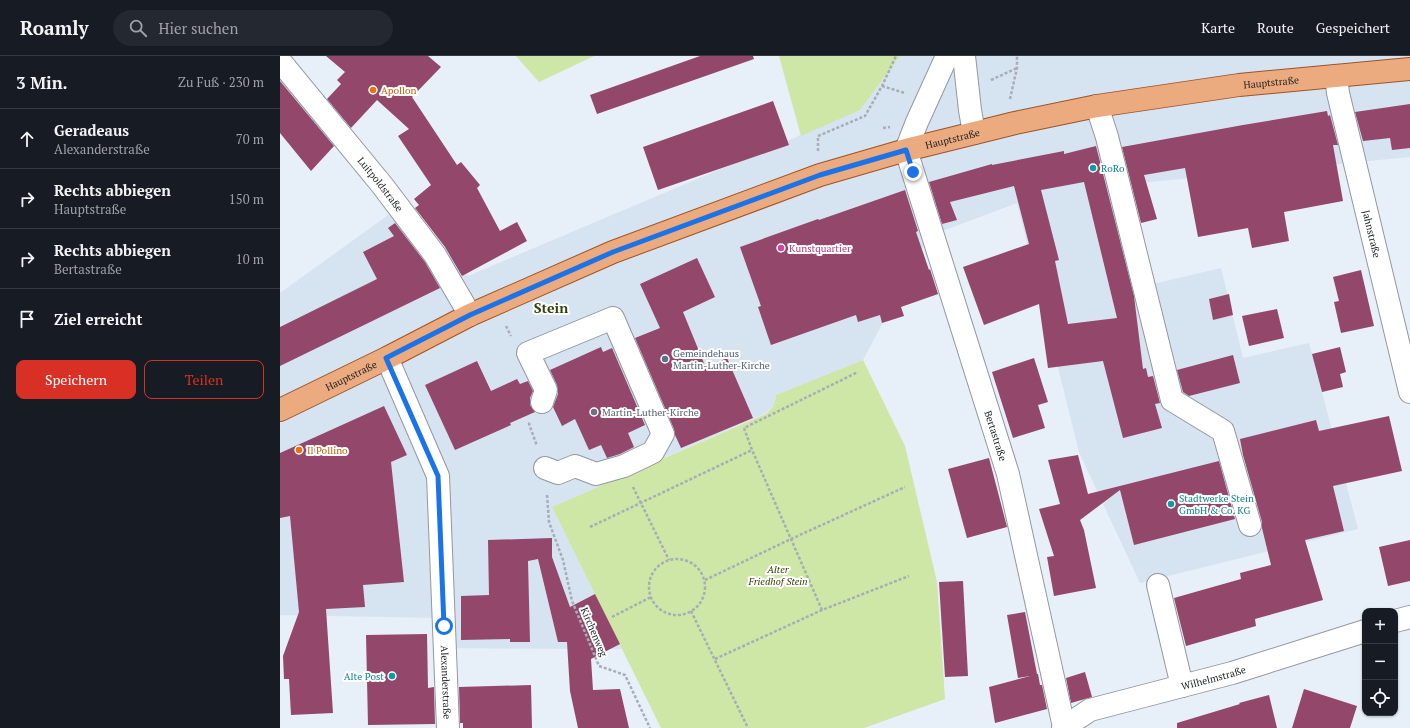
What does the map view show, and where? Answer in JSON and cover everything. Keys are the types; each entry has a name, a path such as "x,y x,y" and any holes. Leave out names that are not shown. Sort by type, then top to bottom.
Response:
{"main road":[{"name":"Hauptstraße","path":"280,410 470,315 613,252 820,175 974,132 1015,122 1097,106 1239,85 1410,69"}],"street":[{"path":"906,150 947,56"},
{"path":"964,56 963,59 974,132"},
{"name":"Luitpoldstraße","path":"280,61 382,185 435,255 470,315"},
{"name":"Jahnstraße","path":"1336,76 1338,93 1410,392"},
{"path":"1097,106 1107,137 1172,400 1223,431 1250,525"},
{"name":"Bertastraße","path":"906,150 1008,474 1064,727"},
{"path":"542,402 546,390 528,353 613,318 663,434 653,452 624,466 596,474 575,466 558,473 545,468"},
{"name":"Alexanderstraße","path":"386,358 438,476 448,728"},
{"path":"1158,585 1182,686"},
{"path":"1398,620 1410,617"},
{"name":"Wilhelmstraße","path":"1064,727 1090,710 1232,673 1362,632"}],"path":[{"path":"820,175 818,136 865,116 882,86 896,56"},
{"path":"1010,99 1017,68 1017,56"},
{"path":"822,610 752,450 744,428 858,372"},
{"path":"590,527 752,450"},
{"path":"705,580 905,487"},
{"path":"640,503 669,560"},
{"name":"Kirchenweg","path":"548,522 563,560 572,601 599,666 625,675 650,728"},
{"path":"680,558 688,561 699,569 705,580 703,598 691,611 683,614 673,614 664,611 651,597 649,588 651,578 655,570 662,563 669,560 680,558"},
{"path":"715,659 822,610 909,576"},
{"path":"612,617 651,597"},
{"path":"691,611 748,728"}],"shaded area":[{"path":"900,56 1410,56 1410,157 1129,184 1149,285 1221,268 1243,358 1309,343 1358,529 1140,583 1079,452 1017,203 929,236 863,360 776,395 774,406 766,413 552,507 622,649 438,648 436,618 280,615 280,293 405,203 468,276 860,110"}],"green space":[{"path":"516,56 594,56 539,82"},
{"path":"779,56 900,56 860,110 801,136"},
{"name":"Alter Friedhof Stein","path":"863,360 905,446 937,582 945,699 864,728 661,728 552,507 766,414 774,406 776,395"}],"building":[{"path":"326,56 428,56 441,67 412,97 457,165 461,162 480,185 477,188 500,231 517,222 527,241 462,276 445,247 415,208 419,205 414,199 431,185 398,136 409,129 377,100 351,128 327,99 341,84 337,80 345,72"},
{"path":"700,56 753,56 754,59 597,114 590,95"},
{"path":"280,81 334,146 311,171 280,133"},
{"path":"773,101 789,145 658,190 643,147"},
{"path":"1410,104 1410,148 1392,150 1390,138 1363,141 1355,112"},
{"path":"1327,111 1328,116 1330,115 1338,145 1333,145 1343,201 1284,212 1289,241 1252,248 1248,228 1198,237 1185,168 1144,175 1157,219 1141,223 1122,147"},
{"path":"1096,146 1134,296 1143,369 1146,368 1148,377 1153,376 1160,403 1155,404 1162,428 1123,438 1103,361 1048,368 1039,304 984,325 963,267 1029,244 1014,186 950,202 957,220 942,224 929,182 992,164 1064,151 1064,154","holes":["1084,182 1117,318 1068,324 1055,261 1059,260 1041,190"]},
{"path":"905,190 918,231 916,232 938,294 901,307 904,316 882,323 880,315 858,322 856,315 771,345 758,307 761,306 740,247"},
{"path":"395,223 425,262 440,288 280,366 280,327 377,279 363,252 394,236 388,228"},
{"path":"697,258 715,297 683,312 706,368 727,358 753,418 681,448 635,338 660,328 640,284"},
{"path":"1361,270 1374,326 1341,333 1334,302 1339,301 1333,277"},
{"path":"1229,294 1233,315 1213,320 1209,299"},
{"path":"1277,309 1284,338 1249,346 1242,316"},
{"name":"Martin-Luther-Kirche","path":"601,347 603,352 612,348 645,425 628,433 634,447 620,454 607,458 601,445 589,450 575,419 562,426 553,407 558,394 557,385 550,370"},
{"path":"1340,347 1346,372 1340,374 1343,387 1322,392 1312,354"},
{"path":"1233,355 1240,383 1189,396 1183,392 1177,370"},
{"path":"1034,358 1048,402 1038,405 1045,428 1013,438 992,372"},
{"path":"477,361 491,391 517,379 520,384 528,381 533,391 530,398 530,405 535,412 510,423 511,425 455,450 425,385"},
{"path":"384,406 407,455 391,462 404,582 363,585 365,607 326,609 333,713 291,715 289,679 284,679 283,656 299,612 290,516 280,518 280,453"},
{"path":"1389,416 1402,471 1333,486 1344,531 1305,540 1323,600 1255,619 1256,626 1186,646 1174,598 1241,579 1240,573 1271,565 1262,528 1262,522 1240,439 1316,420 1319,431"},
{"path":"1078,455 1088,494 1219,461 1235,519 1134,545 1120,490 1080,520 1084,530 1096,588 1054,596 1047,557 1054,556 1039,509 1060,504 1048,460"},
{"path":"989,458 1007,527 967,538 948,469"},
{"path":"552,538 552,557 570,607 595,594 620,644 591,659 593,690 620,689 629,728 578,728 570,691 567,642 558,642 538,559 528,561 530,642 510,642 510,639 461,640 461,596 489,595 488,540"},
{"path":"1410,540 1410,581 1388,586 1379,547"},
{"path":"963,581 968,676 945,677 939,582"},
{"path":"1025,612 1037,674 1040,685 1042,685 1047,709 995,723 989,687 1030,676 1018,678 1007,615"},
{"name":"Alte Post","path":"427,634 428,688 434,687 435,724 368,725 366,635"},
{"path":"1085,672 1092,697 1071,703 1066,678"},
{"path":"531,685 532,728 463,728 463,723 460,723 459,687"},
{"path":"1304,689 1357,706 1350,728 1292,728"},
{"path":"1269,695 1277,728 1177,728 1177,723"}],"place":[{"name":"Apollon","path":"373,90"},
{"name":"RoRo","path":"1093,168"},
{"name":"Kunstquartier","path":"781,248"},
{"name":"Gemeindehaus Martin-Luther-Kirche","path":"665,359"},
{"name":"Martin-Luther-Kirche","path":"594,412"},
{"name":"Il Pollino","path":"299,450"},
{"name":"Stadtwerke Stein GmbH & Co. KG","path":"1171,504"},
{"name":"Alte Post","path":"392,676"}],"district":[{"name":"Stein","path":"551,307"}],"route":[{"path":"444,626 438,476 386,358 470,315 613,252 820,175 906,150 913,172"}]}
